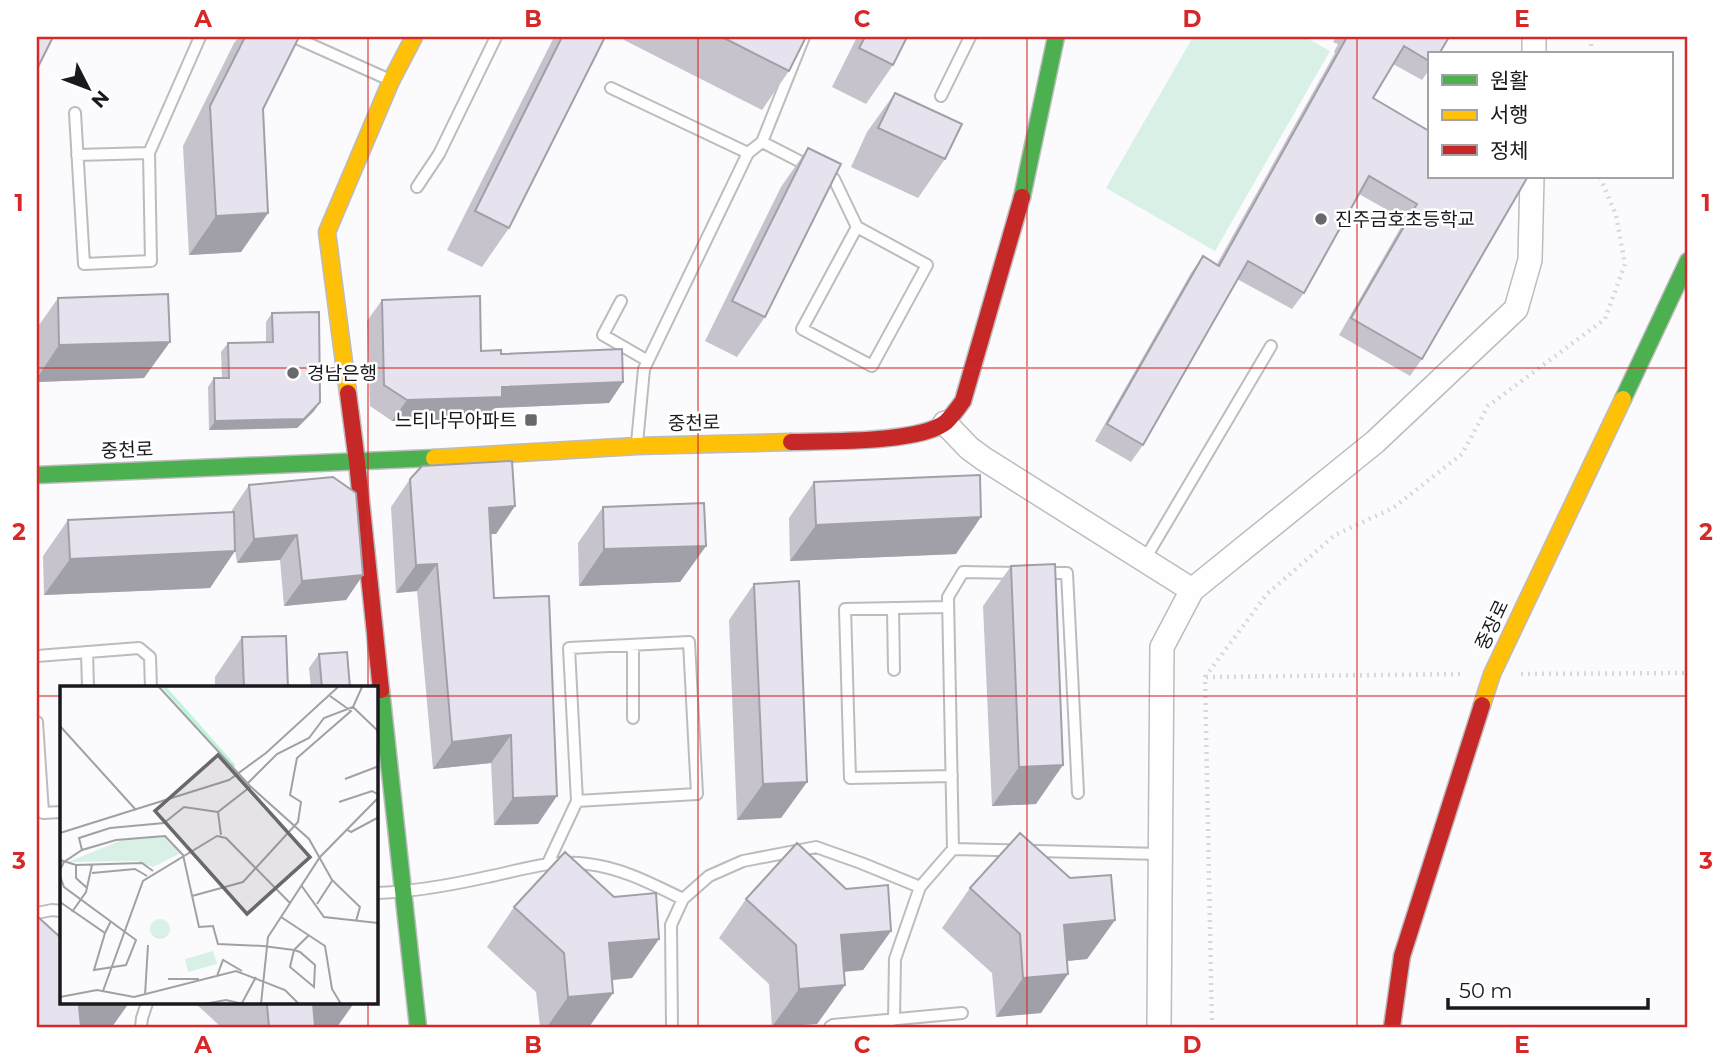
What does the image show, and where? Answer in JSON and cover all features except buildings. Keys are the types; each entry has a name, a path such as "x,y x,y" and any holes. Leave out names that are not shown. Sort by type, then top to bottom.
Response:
{"street":[{"path":"414,37 391,81 327,232 357,462 418,1027"},
{"path":"1056,37 1021,201 996,290 962,401 945,424 984,459 1192,590"},
{"path":"1158,1027 1162,647 1192,590 1376,442 1516,309 1530,260 1532,178"},
{"name":"중장로","path":"1392,1027 1402,956 1492,674 1688,261"},
{"name":"중천로","path":"37,475 357,462 637,446 883,439 927,431 945,424"}],"lane":[{"path":"75,113 84,264 151,261 149,153 200,37"},
{"path":"294,37 391,81"},
{"path":"417,187 439,154 496,37"},
{"path":"941,96 970,37"},
{"path":"637,446 643,369 748,153 762,142 799,39"},
{"path":"611,88 748,153"},
{"path":"762,142 834,179 857,227 927,265 872,366 802,329 857,227"},
{"path":"78,155 149,153"},
{"path":"621,301 603,335 648,360"},
{"path":"1145,559 1271,346"},
{"path":"894,1020 895,959 920,887 953,849 948,597 963,572 1067,573 1078,793"},
{"path":"948,607 845,609 850,778 952,776"},
{"path":"893,608 894,670"},
{"path":"548,863 576,800 569,649 689,642 697,794 576,800"},
{"path":"632,645 633,718"},
{"path":"37,656 139,648 150,657 151,686"},
{"path":"86,652 88,686"},
{"path":"37,722 43,813 60,812"},
{"path":"672,1027 671,925 683,898 709,876 743,861 816,847 920,887"},
{"path":"953,849 1160,854"},
{"path":"378,893 402,892 548,863 587,863 620,870 683,898"},
{"path":"37,913 60,911"},
{"path":"141,1027 147,1004"},
{"path":"830,1027 962,1013"}],"path":[{"path":"1212,1027 1205,677 1267,594 1335,535 1392,508 1462,454 1488,406 1605,319 1625,264 1616,215 1600,178"},
{"path":"1205,677 1688,673"}],"green space":[{"path":"1193,37 1305,37 1330,51 1215,251 1106,188"}],"traffic: fast":[{"path":"1022,197 1056,37"},
{"path":"1623,399 1688,261"},
{"path":"37,475 434,458"},
{"path":"381,690 418,1027"}],"traffic: slow":[{"path":"348,393 327,232 391,81 414,37"},
{"path":"1482,705 1492,674 1623,399"},
{"path":"434,458 637,446 791,442"}],"traffic: jam":[{"path":"791,442 895,437 934,429 948,420 963,401 1022,197"},
{"path":"348,393 381,690"},
{"path":"1392,1027 1402,956 1482,705"}],"place":[{"name":"진주금호초등학교","path":"1321,219"},
{"name":"경남은행","path":"293,373"},
{"name":"느티나무아파트","path":"531,420"}]}
